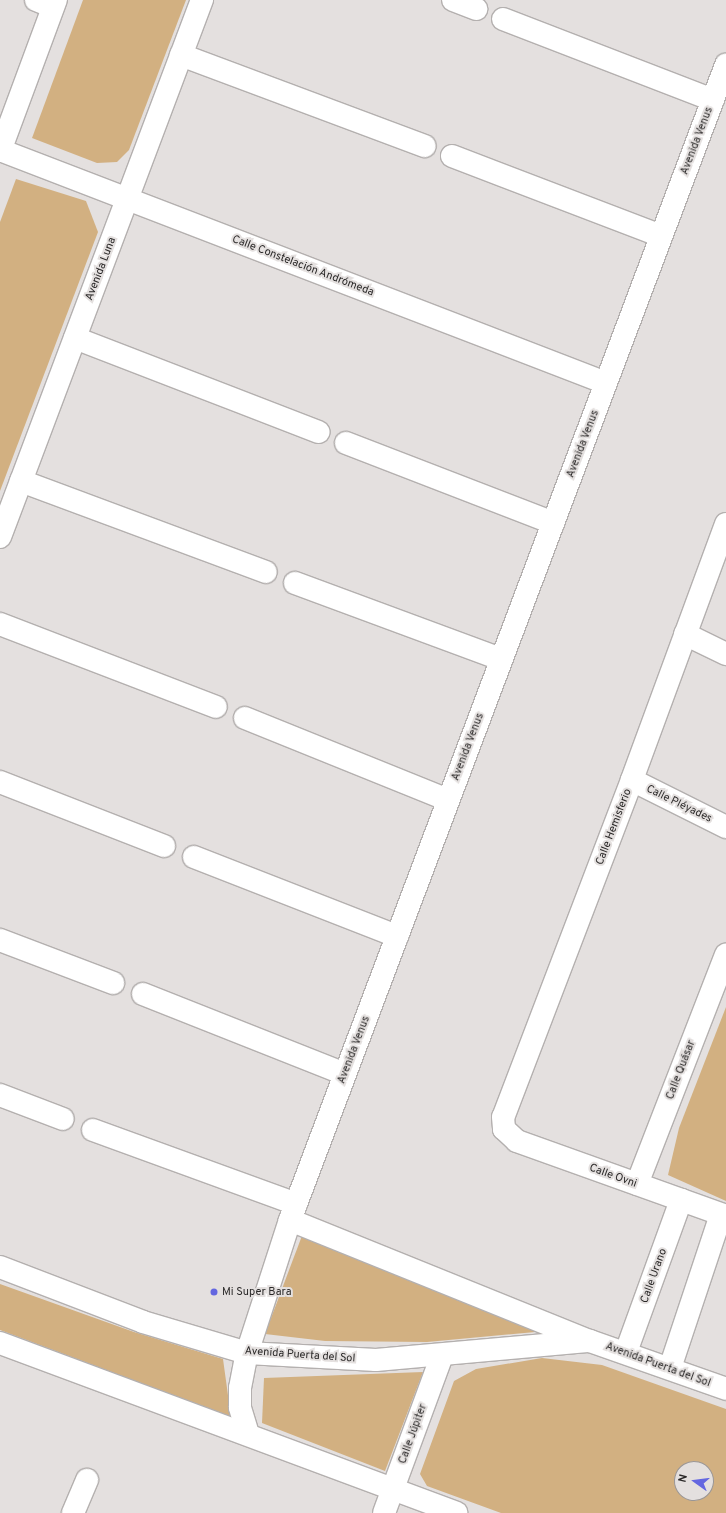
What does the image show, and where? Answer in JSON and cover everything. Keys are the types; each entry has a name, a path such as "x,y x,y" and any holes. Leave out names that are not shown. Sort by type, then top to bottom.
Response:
{"street":[{"name":"Avenida Luna","path":"0,537 202,0"},
{"path":"453,0 476,9"},
{"path":"0,150 49,2"},
{"path":"503,19 713,100"},
{"path":"181,55 425,146"},
{"name":"Avenida Venus","path":"248,1434 241,1415 239,1398 247,1352 293,1212 726,65"},
{"name":"Calle Constelación Andrómeda","path":"0,150 606,383"},
{"path":"452,156 662,236"},
{"path":"75,338 318,432"},
{"path":"346,443 553,523"},
{"path":"21,481 266,572"},
{"name":"Calle Hemisferio","path":"504,1129 503,1117 507,1105 632,780 726,524"},
{"path":"295,582 501,659"},
{"path":"0,624 216,706"},
{"path":"685,634 726,654"},
{"path":"245,718 448,800"},
{"name":"Calle Pléyades","path":"632,780 726,827"},
{"path":"0,782 164,846"},
{"path":"194,857 397,936"},
{"path":"0,940 113,983"},
{"name":"Calle Quásar","path":"637,1184 726,955"},
{"path":"143,994 345,1074"},
{"path":"0,1094 63,1119"},
{"name":"Calle Ovni","path":"504,1129 517,1141 724,1215"},
{"name":"Avenida Puerta del Sol","path":"93,1130 293,1212 590,1341 626,1352 726,1389"},
{"name":"Calle Urano","path":"626,1352 681,1200"},
{"path":"670,1368 724,1215"},
{"name":"Avenida Puerta del Sol","path":"0,1267 143,1322 247,1352 376,1360 590,1341"},
{"path":"0,1343 248,1434 392,1490 456,1513"},
{"name":"Calle Júpiter","path":"384,1513 442,1355"},
{"path":"73,1513 87,1480"}],"shaded area":[{"path":"83,0 186,0 129,150 117,162 97,163 32,138"},
{"path":"16,179 86,201 98,232 0,491 0,222"},
{"path":"726,1007 726,1201 668,1175 679,1128"},
{"path":"303,1233 546,1331 427,1342 325,1341 265,1334"},
{"path":"0,1284 134,1332 223,1359 231,1417 0,1330"},
{"path":"542,1358 602,1365 726,1409 726,1513 501,1513 427,1486 420,1474 454,1381 476,1369"},
{"path":"423,1372 385,1471 262,1423 264,1378"}],"place":[{"name":"Mi Super Bara","path":"214,1292"}]}
